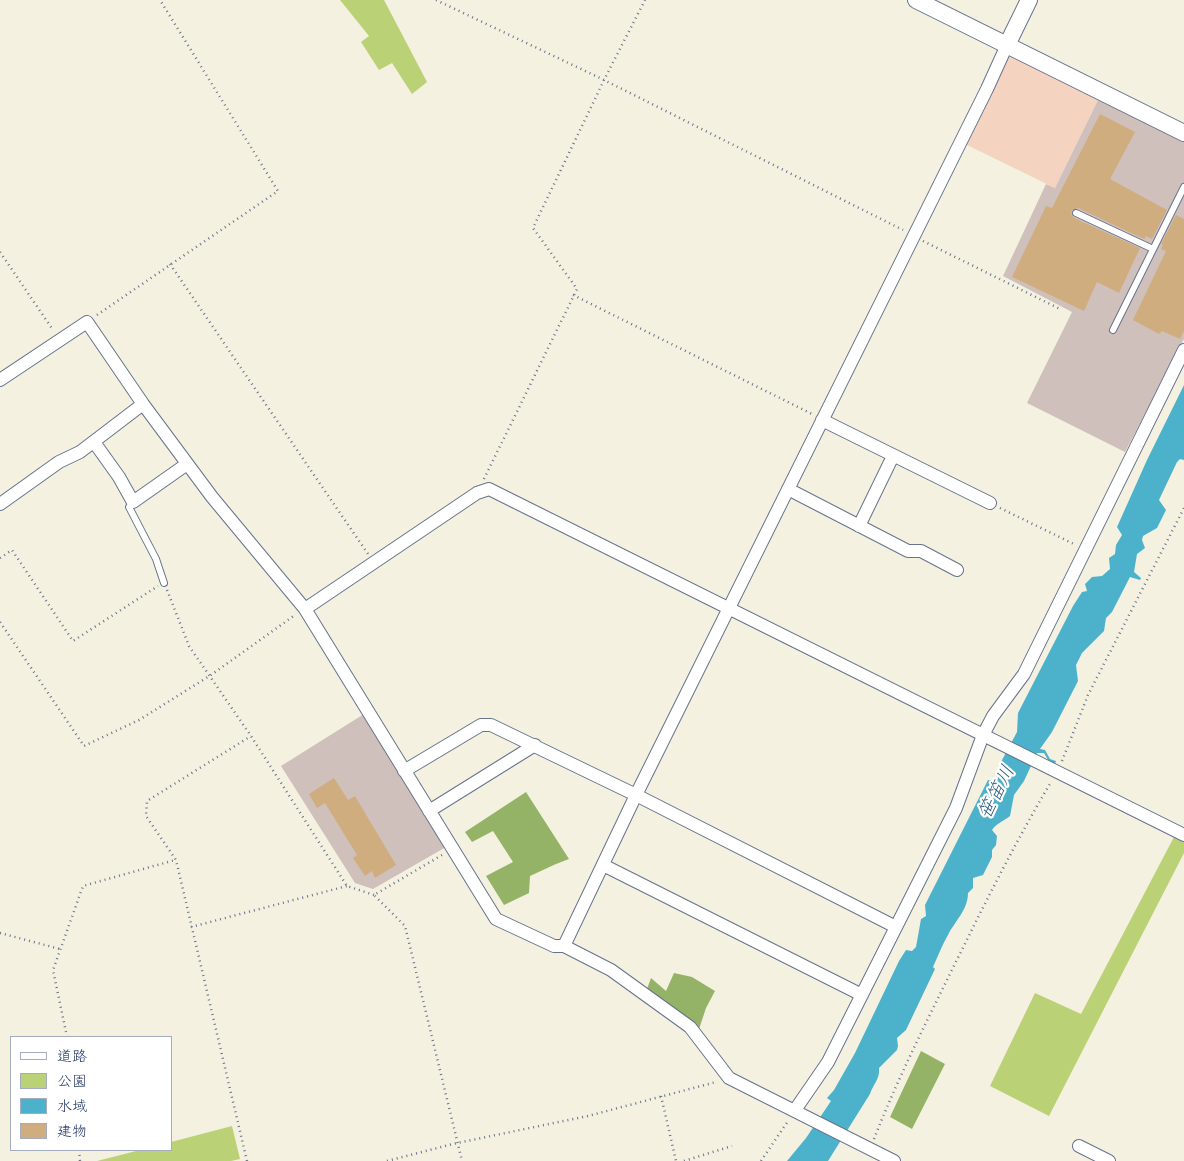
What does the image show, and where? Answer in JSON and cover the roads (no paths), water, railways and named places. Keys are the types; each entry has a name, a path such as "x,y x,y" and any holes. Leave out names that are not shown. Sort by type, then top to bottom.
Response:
{"street":[{"path":"916,0 1184,133"},
{"path":"564,946 636,795 987,89 1029,0"},
{"path":"0,380 87,322 143,404 212,497 305,609 496,919 554,946 564,946 612,970 690,1026 729,1078 894,1161"},
{"path":"795,1110 828,1062 956,808 993,716 1024,674 1184,350"},
{"path":"0,504 59,462 80,452 143,404"},
{"path":"822,420 990,503"},
{"path":"94,442 119,477 133,502 187,464"},
{"path":"859,526 893,456"},
{"path":"305,609 477,493 489,489 1184,835"},
{"path":"788,490 908,551 920,551 957,570"},
{"path":"404,771 481,724 491,725 636,795 896,927"},
{"path":"429,811 535,746"},
{"path":"603,865 862,995"},
{"path":"1079,1146 1109,1161"}],"lane":[{"path":"1114,330 1184,187"},
{"path":"1076,213 1153,249"},
{"path":"133,502 129,507 156,559 164,582"}],"water":[{"name":"笹笛川","path":"1184,385 1184,460 1180,459 1177,462 1159,500 1166,510 1157,528 1143,536 1142,540 1145,548 1137,554 1134,572 1141,578 1140,580 1130,577 1112,612 1106,618 1104,631 1082,653 1076,665 1078,681 1052,732 1040,749 1045,750 1050,759 1056,761 1055,764 1048,760 1044,753 1037,753 1024,781 1014,795 1010,816 992,830 997,836 996,845 992,850 992,857 983,875 973,878 973,888 968,893 964,910 944,943 933,967 935,969 906,1030 897,1038 897,1050 879,1068 877,1079 870,1094 828,1161 787,1161 806,1138 831,1101 827,1098 834,1090 855,1053 899,961 906,950 912,951 916,947 921,919 926,916 925,905 988,780 994,781 998,778 1001,762 1017,732 1018,713 1073,606 1082,592 1087,591 1085,584 1092,577 1102,576 1110,569 1109,558 1115,554 1116,545 1122,535 1117,527"}]}
